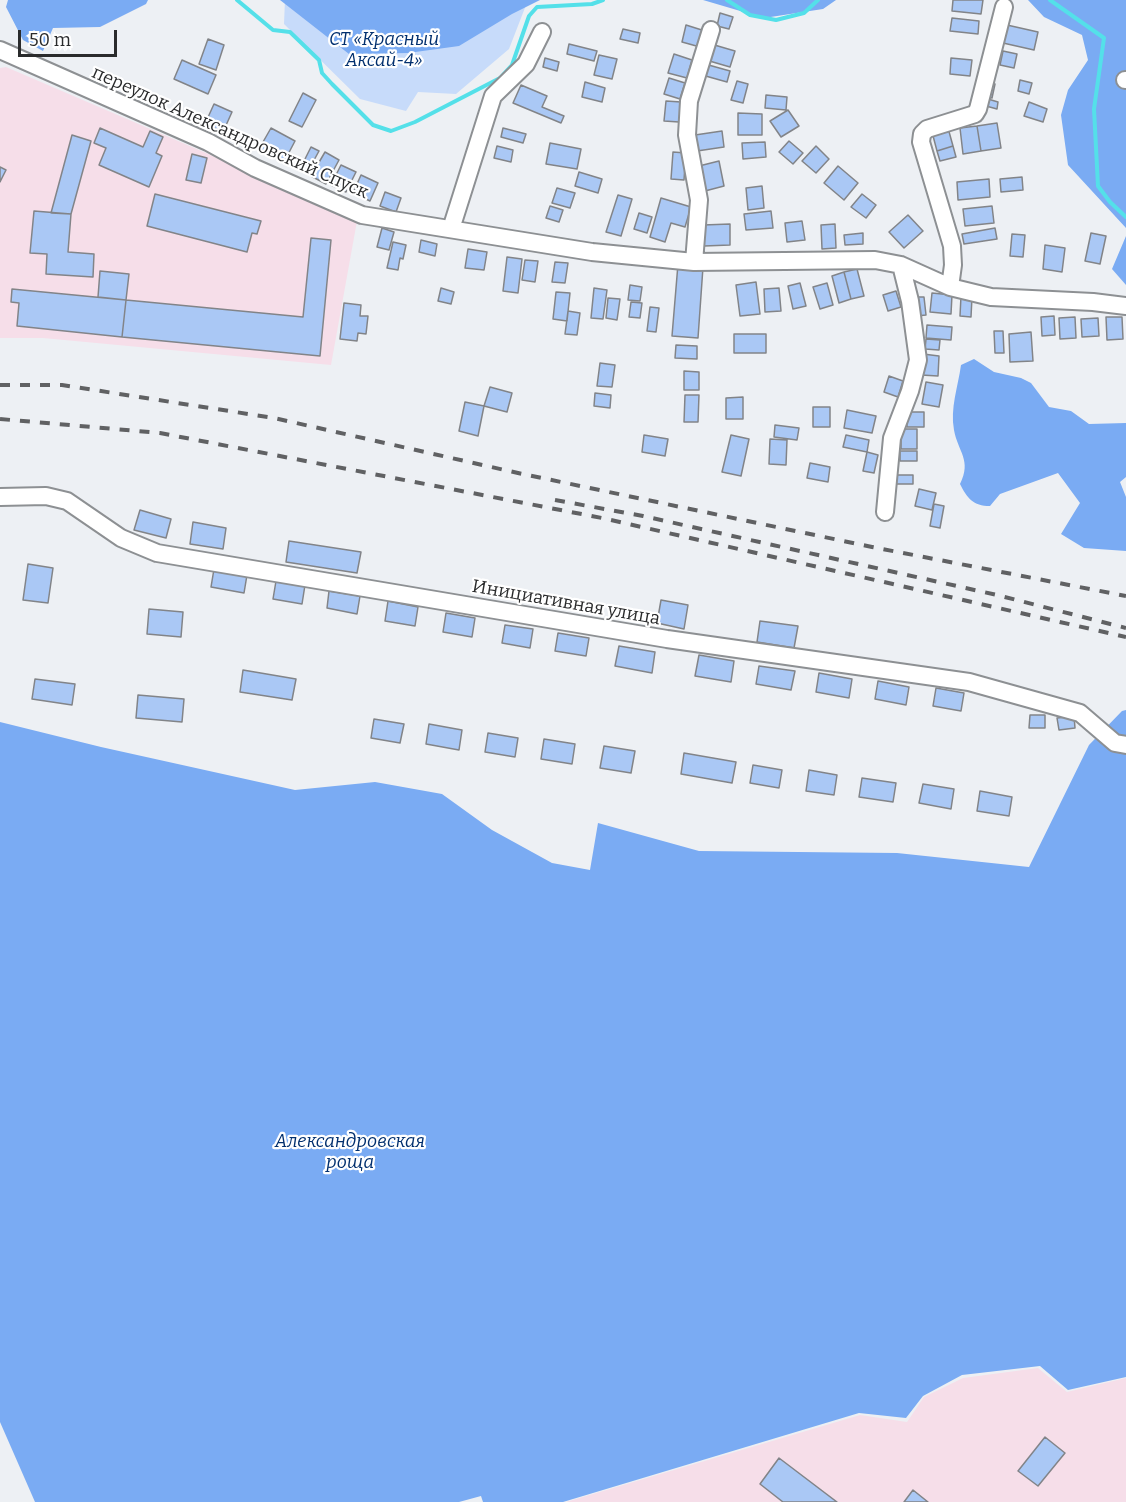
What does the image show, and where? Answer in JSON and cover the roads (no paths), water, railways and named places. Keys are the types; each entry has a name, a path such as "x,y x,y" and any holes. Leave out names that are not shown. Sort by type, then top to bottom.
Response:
{"street":[{"path":"950,287 953,265 952,246 921,142 922,134 927,129 975,114 1004,7"},
{"path":"694,262 699,200 687,135 689,101 711,30"},
{"path":"451,229 493,96 526,64 542,32"},
{"name":"переулок Александровский Спуск","path":"0,50 208,142 255,168 363,215 592,252 694,262 875,260 902,265 950,287 991,297 1126,306"},
{"path":"885,512 892,438 910,391 918,360 910,301 902,265"},
{"name":"Инициативная улица","path":"0,497 46,496 67,501 121,538 157,553 667,639 969,682 1080,713 1115,743 1126,745"}],"waterway":[{"path":"237,0 273,30 290,32 319,60 322,73 373,125 391,131 415,122 500,78 512,65 529,16 537,7 592,4 603,0"},
{"path":"727,0 750,15 776,20 804,13 818,0"},
{"path":"1050,0 1104,38 1094,109 1098,186 1110,202 1126,217"}],"railway":[{"path":"0,385 62,385 274,418 518,473 872,547 1126,596"},
{"path":"0,419 160,433 602,518 1126,637"},
{"path":"555,500 643,516 997,595 1126,628"}],"park label":[{"name":"СТ «Красный Аксай-4»","path":"384,50"},
{"name":"Александровская роща","path":"350,1152"}]}
